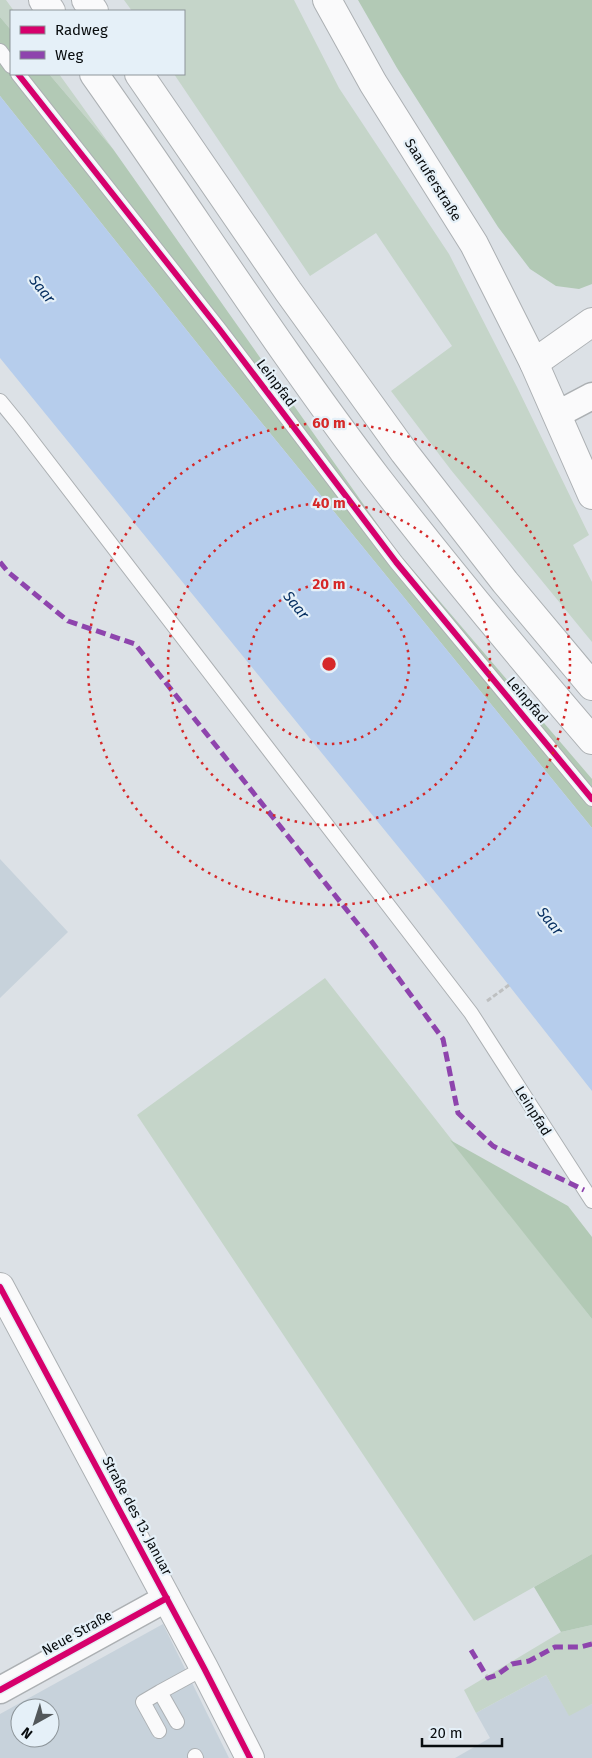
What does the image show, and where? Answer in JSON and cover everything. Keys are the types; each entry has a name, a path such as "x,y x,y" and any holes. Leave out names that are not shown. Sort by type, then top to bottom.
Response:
{"main road":[{"name":"Saaruferstraße","path":"327,0 373,83 474,244 558,414 592,495"},
{"path":"95,75 256,310 377,477 477,603 592,740"},
{"path":"140,75 288,291 404,452 505,582 592,686"},
{"path":"534,363 592,322"},
{"name":"Straße des 13. Januar","path":"0,1287 167,1598 250,1758"}],"street":[{"path":"558,414 592,396"},
{"name":"Neue Straße","path":"0,1690 167,1598"}],"lane":[{"path":"0,51 10,65"},
{"name":"Leinpfad","path":"19,75 220,330 396,562 592,799"},
{"name":"Leinpfad","path":"0,402 471,1013 592,1201"},
{"path":"159,1731 143,1702 204,1668"},
{"path":"160,1692 177,1722"}],"path":[{"path":"471,1013 509,985"}],"shaded area":[{"path":"0,859 68,932 0,998"},
{"path":"163,1624 229,1758 0,1758 0,1714 10,1708 10,1748 60,1748 60,1698 29,1698"},
{"path":"546,1675 569,1715 592,1704 592,1758 455,1758 490,1738 476,1713"}],"green space":[{"path":"0,0 6,0 13,10 10,10 10,29 0,17"},
{"path":"124,0 294,0 339,88 449,254 517,387 589,535 573,545 592,582 592,642 451,470 391,391 452,346 376,233 310,276 175,75 185,75 185,10 131,10"},
{"path":"358,0 592,0 592,284 579,289 556,286 530,269 498,227 397,68"},
{"path":"0,17 10,29 10,75 50,75 113,149 395,549 592,779 592,828 216,367 0,96"},
{"path":"50,75 60,75 113,149"},
{"path":"325,978 592,1319 592,1554 474,1621 137,1115"},
{"path":"450,1140 568,1206 592,1237 592,1319"},
{"path":"592,1554 592,1625 561,1632 534,1587"},
{"path":"592,1625 592,1704 569,1716 546,1675 476,1713 464,1690 561,1632"}],"water":[{"name":"Saar","path":"0,96 216,367 592,828 592,1091 444,903 0,358"}],"marked path":[{"path":"0,562 8,572 68,621 135,644 369,938 443,1039 458,1113 493,1146 584,1190"},
{"path":"487,1676 488,1678 497,1675 512,1664 529,1661 555,1647 580,1647 592,1644"},
{"path":"471,1650 486,1675"}],"cycle path":[{"path":"19,75 220,330 396,562 592,799"},
{"path":"0,1287 204,1668 250,1758"},
{"path":"0,1690 167,1598"}]}
